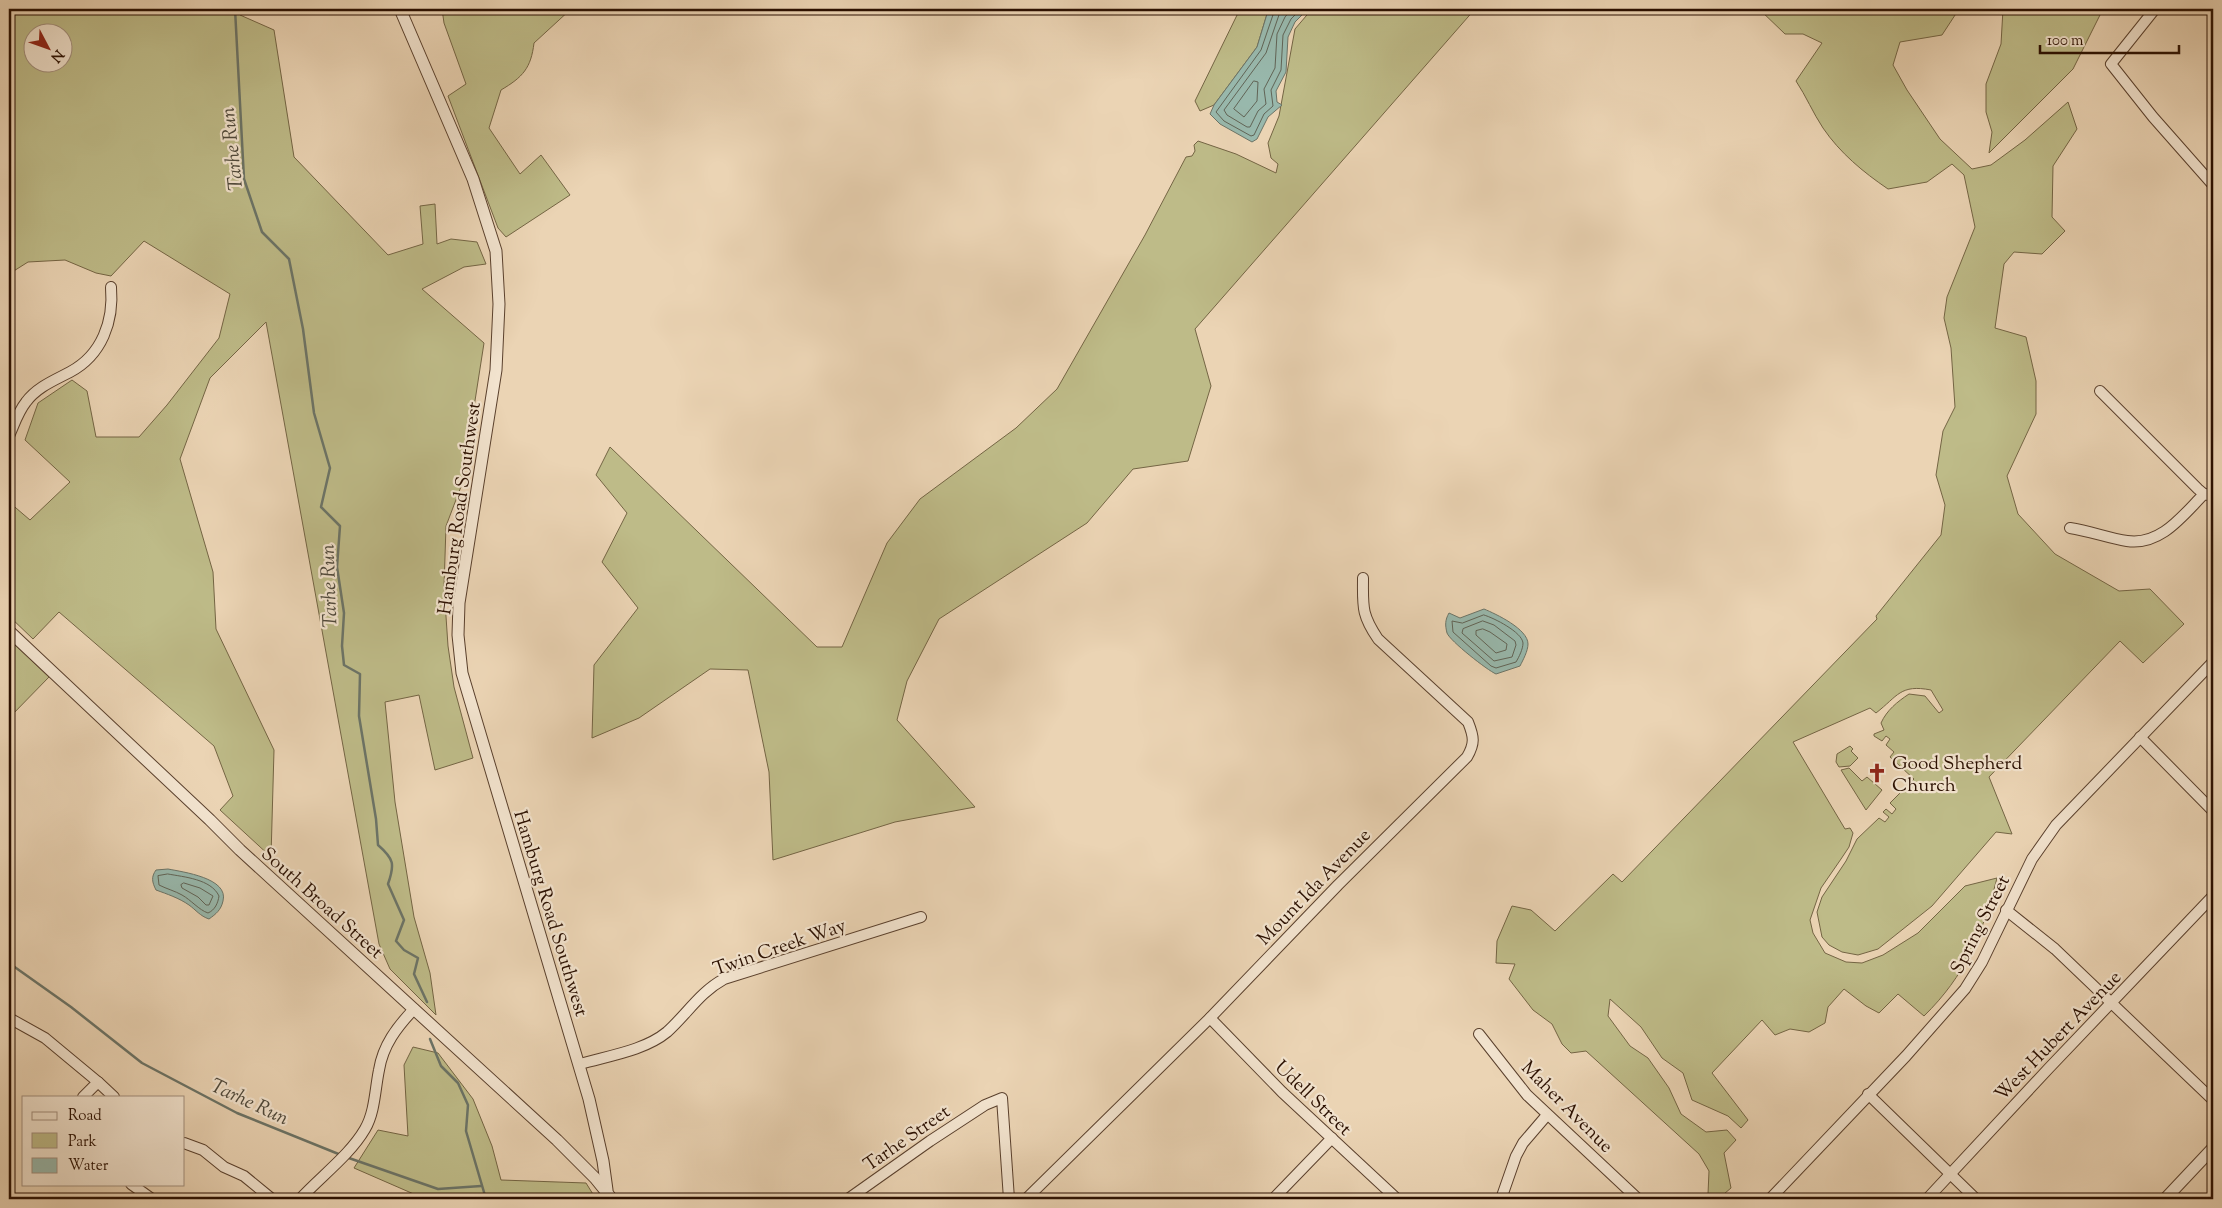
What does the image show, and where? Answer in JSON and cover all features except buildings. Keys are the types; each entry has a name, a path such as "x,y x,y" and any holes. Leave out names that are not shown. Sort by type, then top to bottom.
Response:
{"street":[{"name":"Hamburg Road Southwest","path":"400,9 473,179 483,205 496,251 500,301 496,370 463,576 459,645 462,673 580,1064 599,1140 609,1195"},
{"path":"2155,9 2111,64 2153,117 2213,185"},
{"path":"9,436 26,401 46,385 81,366 97,348 108,326 111,313 111,287"},
{"path":"2070,528 2127,541 2147,540 2162,534 2208,495 2100,391"},
{"name":"Mount Ida Avenue","path":"1026,1199 1210,1018 1338,885 1467,757 1473,746 1473,734 1468,722 1378,639 1368,624 1362,609 1363,578"},
{"name":"South Broad Street","path":"9,631 240,850 452,1046 557,1140 609,1195"},
{"name":"Spring Street","path":"1770,1199 1868,1094 1916,1046 1965,990 1982,962 2006,910 2042,843 2140,737 2213,662"},
{"path":"2140,737 2213,811"},
{"name":"West Hubert Avenue","path":"1927,1199 2048,1068 2213,896"},
{"path":"2006,910 2050,945 2213,1100"},
{"name":"Twin Creek Way","path":"580,1064 638,1047 658,1038 706,990 724,979 921,917"},
{"path":"300,1199 345,1153 365,1129 372,1110 379,1068 385,1047 414,1009"},
{"path":"9,1018 44,1038 113,1096"},
{"name":"Udell Street","path":"1210,1018 1282,1092 1397,1199"},
{"name":"Maher Avenue","path":"1479,1034 1527,1095 1638,1199"},
{"path":"84,1096 98,1082"},
{"path":"1868,1094 1976,1199"},
{"name":"Tarhe Street","path":"848,1199 985,1105 1002,1098 1009,1199"},
{"path":"1502,1199 1516,1156 1523,1143 1547,1115"},
{"path":"1273,1199 1332,1138"},
{"path":"185,1143 203,1150 224,1167 244,1176 272,1199"},
{"path":"2165,1199 2213,1148"},
{"path":"134,1186 152,1199"}],"green space":[{"path":"9,9 243,9 240,15 274,30 294,157 388,255 423,244 420,206 435,204 437,244 451,239 477,242 486,264 464,267 422,289 484,343 462,484 446,526 444,587 448,646 454,687 473,758 435,770 419,695 385,702 395,802 414,917 430,973 436,1015 390,969 379,944 266,322 210,378 180,459 213,572 216,629 274,750 271,857 220,810 233,796 214,746 59,612 33,639 9,616 9,502 30,520 70,482 25,440 38,403 72,380 87,391 96,437 139,437 167,405 219,338 230,294 144,241 111,276 96,273 65,260 28,262 9,274"},
{"path":"442,9 463,9 462,11 471,9 571,9 534,43 531,59 525,71 515,81 501,90 489,128 520,174 541,155 570,195 506,237 498,228 448,96 466,84 444,23"},
{"path":"1240,9 1272,9 1267,14 1257,47 1214,105 1200,111 1195,101"},
{"path":"1312,9 1475,9 1195,329 1211,386 1188,461 1133,469 1087,523 939,619 907,681 897,720 975,807 895,822 773,860 769,772 748,670 710,669 639,718 592,738 594,665 638,608 602,562 627,513 596,475 610,447 817,647 842,647 887,543 920,499 1016,428 1057,389 1145,235 1186,157 1192,156 1195,151 1194,145 1198,141 1236,154 1276,173 1278,164 1271,158 1268,143 1279,116 1295,29"},
{"path":"1759,9 1959,9 1942,35 1900,42 1893,65 1907,90 1940,139 1972,169 1991,165 2025,140 2068,102 2077,129 2053,166 2052,217 2065,231 2042,254 2014,252 2004,264 1995,328 2026,337 2036,381 2036,414 2007,476 2018,514 2055,554 2119,591 2150,589 2184,624 2143,663 2120,641 1989,777 2012,834 1996,832 1932,906 1878,949 1858,955 1842,952 1829,945 1822,937 1817,912 1822,897 1846,861 1857,839 1879,818 1885,822 1889,817 1883,812 1886,809 1892,814 1896,809 1890,803 1914,779 1890,757 1894,752 1886,745 1890,739 1886,736 1882,741 1874,736 1874,734 1884,730 1881,723 1883,718 1900,700 1909,694 1925,696 1939,713 1943,710 1931,690 1906,690 1876,713 1870,708 1793,742 1845,829 1850,828 1853,833 1849,847 1821,888 1810,920 1813,933 1825,953 1846,962 1862,963 1883,955 1918,933 1965,886 1997,878 1992,898 1971,953 1951,985 1924,1016 1898,994 1879,1013 1866,1006 1844,989 1828,1007 1825,1023 1809,1032 1790,1029 1775,1035 1762,1020 1712,1073 1748,1120 1741,1128 1728,1116 1692,1100 1683,1073 1662,1058 1641,1027 1610,999 1608,1016 1630,1046 1648,1058 1669,1088 1681,1114 1706,1132 1727,1130 1736,1140 1724,1153 1731,1188 1718,1199 1708,1194 1709,1171 1699,1154 1586,1051 1571,1053 1562,1044 1552,1024 1533,1010 1509,979 1515,964 1496,963 1497,941 1512,906 1531,910 1555,931 1613,874 1622,882 1877,619 1876,616 1941,535 1945,505 1936,475 1943,431 1955,407 1951,348 1944,318 1947,297 1975,227 1964,175 1952,164 1927,182 1888,189 1861,169 1844,154 1830,137 1819,122 1796,81 1822,43 1803,34 1785,34"},
{"path":"2003,9 2103,9 2073,69 1989,153 1992,132 1986,112 1986,84 2001,44"},
{"path":"9,639 49,677 9,718"},
{"path":"1850,746 1853,749 1851,751 1858,758 1850,766 1839,767 1836,762 1837,754"},
{"path":"1849,768 1862,781 1867,777 1882,790 1866,810 1841,770"},
{"path":"413,1047 438,1053 473,1099 492,1146 501,1180 586,1183 596,1199 417,1199 416,1195 354,1168 378,1130 408,1136 404,1065"}],"water":[{"path":"1272,9 1308,9 1295,22 1288,37 1286,72 1276,91 1277,102 1282,105 1268,117 1257,139 1252,142 1220,124 1210,114 1214,105 1257,47 1267,14"},
{"path":"1484,609 1510,623 1527,638 1527,650 1520,666 1496,674 1469,655 1447,633 1446,623 1449,613 1460,618"},
{"path":"168,869 194,874 219,887 223,893 223,901 218,912 209,919 181,900 156,890 153,880 154,873 156,870"}],"waterway":[{"name":"Tarhe Run","path":"235,9 244,179 262,232 289,259 303,329 314,413 330,468 321,507 340,526 337,567 344,613 342,646 344,665 360,674 359,716 376,819 378,845 392,862 392,871 388,884 404,920 396,941 404,950 418,958 414,974 427,1002"},
{"name":"Tarhe Run","path":"9,963 71,1007 142,1063 237,1113 341,1155"},
{"name":"Tarhe Run","path":"430,1039 441,1066 458,1083 468,1105 466,1131 486,1199"},
{"name":"Tarhe Run","path":"346,1157 438,1189 481,1186"}],"place":[{"name":"Good Shepherd Church","path":"1877,773"}]}
